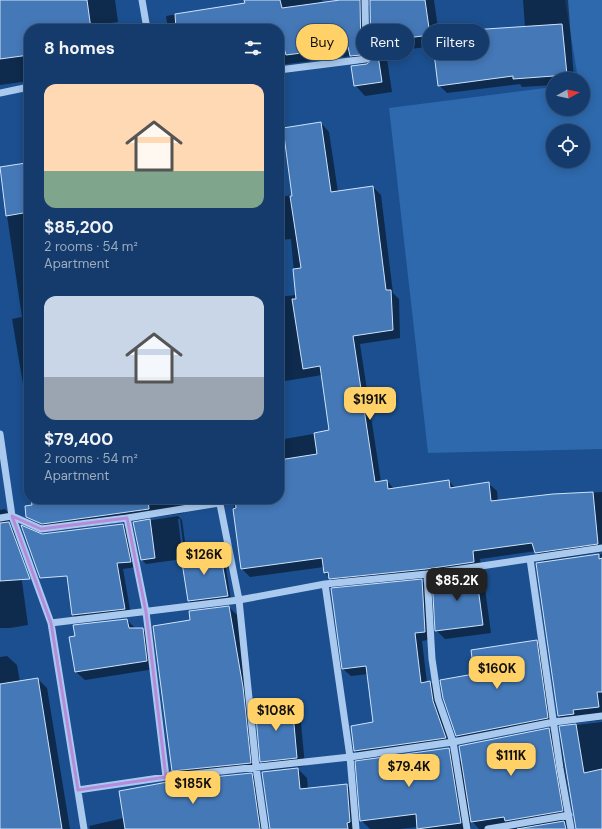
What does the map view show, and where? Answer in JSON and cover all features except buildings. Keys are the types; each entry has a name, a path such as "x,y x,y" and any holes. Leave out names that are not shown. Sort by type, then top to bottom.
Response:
{"street":[{"path":"142,0 146,24"},
{"path":"284,69 366,59 366,0"},
{"path":"0,92 24,88"},
{"path":"0,434 12,516 51,623 84,829"},
{"path":"0,518 12,516 41,529 127,518 203,504"},
{"path":"220,504 239,600 256,767 265,829"},
{"path":"127,518 146,612 166,777"},
{"path":"51,623 239,600 325,584 427,574 602,548"},
{"path":"530,558 570,829"},
{"path":"427,574 432,659 438,699 453,742 467,829"},
{"path":"325,584 350,757 356,829"},
{"path":"78,790 166,777 350,757 453,742 554,722 602,716"},
{"path":"488,829 569,815"}],"highlighted area":[{"path":"12,516 41,529 127,518 146,612 166,777 78,790 51,623"}],"shaded area":[{"path":"565,0 602,0 602,449 428,453 389,108 546,88 546,116 590,116 590,72 577,72"}]}
